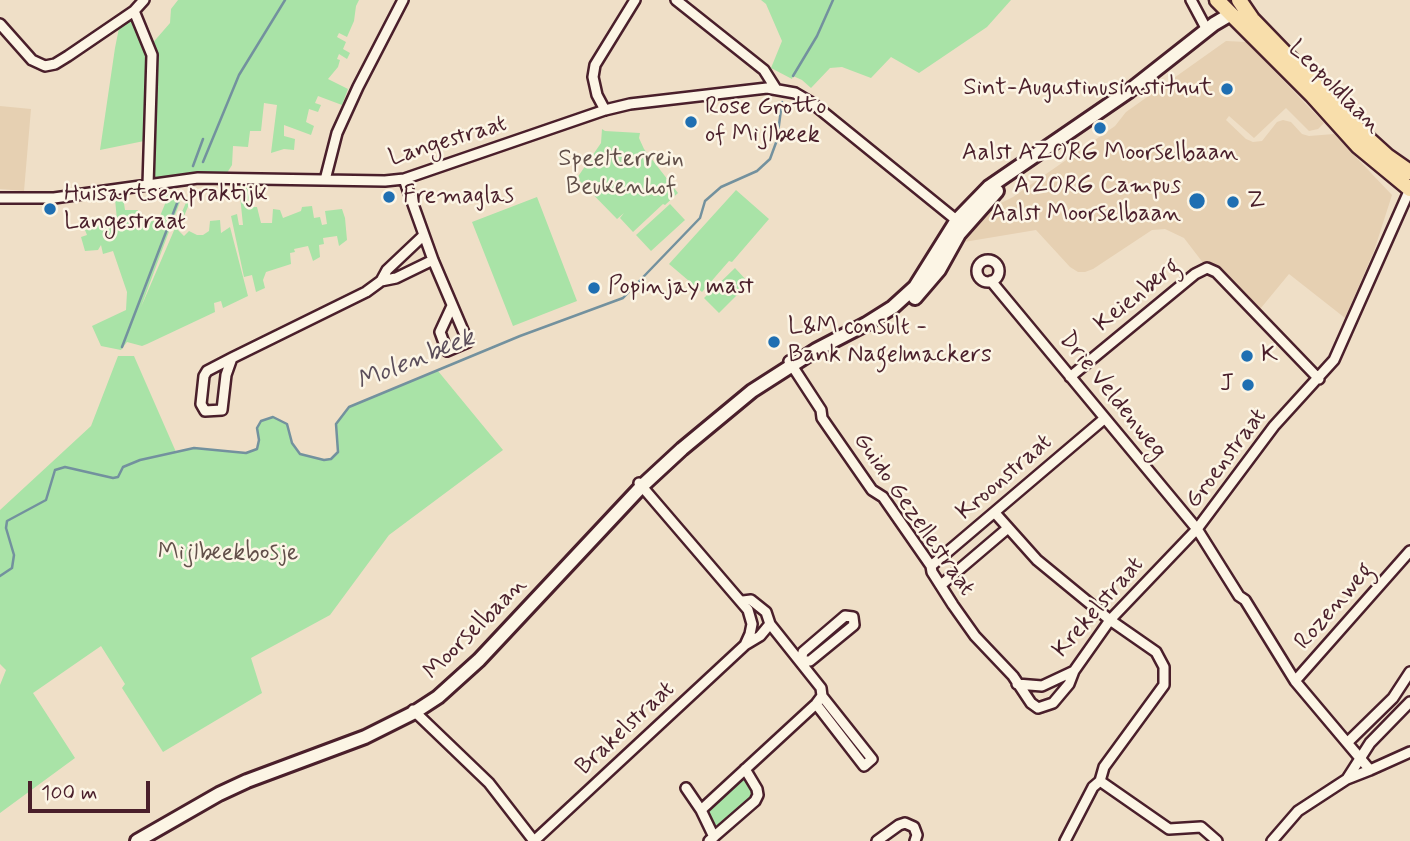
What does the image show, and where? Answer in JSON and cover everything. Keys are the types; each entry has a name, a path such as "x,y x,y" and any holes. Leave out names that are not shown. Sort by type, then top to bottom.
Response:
{"main road":[{"path":"1217,0 1237,6"},
{"name":"Moorselbaan","path":"136,841 219,794 337,748 438,697 459,680 640,485 726,411 791,364 876,318 905,296 915,287 989,187 1129,91 1237,6"},
{"name":"Moorselbaan","path":"961,224 994,193 1168,71 1224,27 1237,6"},
{"name":"Leopoldlaan","path":"1237,6 1365,136 1410,172"},
{"name":"Leopoldlaan","path":"1237,6 1305,88 1358,146 1410,189"}],"street":[{"path":"0,24 32,60 45,66 55,64 134,11 144,0"},
{"path":"325,180 337,133 403,0"},
{"path":"605,110 597,95 593,77 595,65 635,0"},
{"path":"676,0 764,70 775,89 795,93 812,103 961,224"},
{"path":"1191,0 1207,30"},
{"path":"134,11 152,55 148,185"},
{"name":"Langestraat","path":"0,198 54,198 198,178 404,179 605,110 630,104 758,88 775,89"},
{"path":"404,179 433,260 468,342 447,351 440,332 452,306"},
{"name":"Groenstraat","path":"1370,770 1295,681 1197,529 1268,433 1334,360 1410,189"},
{"path":"381,281 387,270 424,235"},
{"path":"232,358 226,375 222,410 205,411 201,404 204,376 207,372 232,358 366,292 381,281 396,278 433,260"},
{"name":"Keienberg","path":"1070,377 1195,274 1207,268 1216,272 1319,379"},
{"name":"Drie Veldenweg","path":"995,282 1104,419 1197,529"},
{"name":"Guido Gezellestraat","path":"791,364 821,410 822,418 872,490 883,497 975,636 1031,703 1038,708 1058,699 1069,684 1073,671"},
{"name":"Kroonstraat","path":"931,566 1104,419"},
{"path":"640,485 743,601 752,625 745,645"},
{"path":"995,513 1037,560 1110,620 1156,652 1164,667 1164,685 1104,767 1100,781 1093,787 1065,841"},
{"name":"Kroonstraat","path":"941,584 1008,528"},
{"name":"Krekelstraat","path":"1017,684 1042,686 1073,671 1110,620 1197,529"},
{"name":"Rozenweg","path":"1295,681 1408,557"},
{"path":"701,810 819,700 821,688 770,624 766,612 751,600 743,601"},
{"path":"845,616 853,617 854,625 810,661 800,661 803,652 845,616"},
{"name":"Brakelstraat","path":"534,841 770,624"},
{"path":"1348,742 1393,698 1410,672"},
{"path":"819,700 872,759 864,766 819,700"},
{"path":"1347,779 1360,757 1410,702"},
{"path":"413,710 489,783 534,841"},
{"path":"1272,841 1298,811 1347,779 1410,752"},
{"path":"686,788 701,810 711,839 755,801 758,795 745,769"},
{"path":"1100,781 1169,829 1201,827 1217,841"},
{"path":"877,841 905,823 914,827 917,835 915,841"}],"shaded area":[{"name":"AZORG Campus Aalst Moorselbaan","path":"1226,41 1246,42 1324,123 1318,129 1309,131 1286,108 1254,138 1229,116 1226,120 1246,139 1253,142 1262,141 1277,122 1283,120 1291,122 1302,134 1309,136 1334,134 1392,195 1374,251 1345,318 1289,274 1256,314 1207,268 1184,238 1165,229 1152,230 1085,272 1078,272 1070,267 1036,230 964,242 995,206 1013,197 1115,126 1126,112"},
{"path":"0,106 31,109 24,191 0,189"}],"green space":[{"path":"178,0 359,0 347,37 339,33 337,37 346,42 343,49 350,53 347,59 339,54 338,67 328,79 348,89 342,105 318,96 315,103 321,105 318,112 309,109 306,122 314,126 311,135 284,125 284,136 295,139 294,150 284,149 271,153 277,105 264,103 261,131 250,131 248,147 233,146 232,165 227,173 148,185 149,140 100,150 115,48 121,18 134,11 150,46 170,23 171,9"},
{"path":"761,0 1011,0 987,27 919,73 891,57 871,78 842,67 830,68 811,88 802,80 793,76 792,79 771,68 782,41 766,4"},
{"name":"Speelterrein Beukenhof","path":"602,129 640,133 639,138 644,149 678,193 633,232 620,218 624,213 617,219 577,178 601,143"},
{"path":"239,186 250,186 248,207 257,207 261,223 272,223 273,209 280,210 283,218 301,211 302,207 312,206 314,218 320,217 322,225 327,224 325,211 342,209 347,240 339,246 337,236 323,238 324,244 319,245 320,257 313,261 308,246 294,249 295,252 290,253 291,264 266,272 263,280 265,288 256,292 252,275 244,277 231,216 237,214 239,225 243,225"},
{"path":"736,190 769,219 702,292 669,264"},
{"path":"165,191 184,191 141,307 191,191 193,195 178,230 184,236 189,231 203,235 209,231 210,221 220,220 221,233 230,227 248,296 223,308 221,301 214,303 215,312 142,346 127,342 121,350 101,346 92,326 126,310 127,292 113,251 103,254 101,245 98,250 85,251 81,237 87,235 85,230 97,224 102,228 117,220 115,199 123,197 125,210 138,210 140,223 153,221 160,216 165,204"},
{"path":"537,197 577,301 513,326 472,222"},
{"path":"670,204 685,220 651,251 636,235"},
{"path":"735,268 749,283 719,313 704,298"},
{"name":"Mijlbeekbosje","path":"118,356 134,356 176,452 194,448 246,453 257,449 257,428 261,421 273,417 287,424 292,443 300,454 324,460 331,459 338,452 336,424 349,407 438,371 503,450 389,535 330,615 251,658 262,693 163,752 122,688 125,684 101,646 33,693 75,758 0,813 0,685 6,670 0,664 0,510 91,426"},
{"path":"743,778 753,791 753,796 722,825 717,826 707,815 708,807"}],"waterway":[{"path":"203,162 239,75 285,0"},
{"name":"Molenbeek","path":"793,76 817,36 833,0"},
{"name":"Molenbeek","path":"0,576 12,568 14,555 6,528 7,521 46,500 55,470 65,467 113,478 118,477 123,467 140,460 194,448 246,453 257,449 257,428 261,421 273,417 287,424 292,443 300,454 324,460 331,459 338,452 336,424 349,407 520,336 623,298 700,218 705,201 721,187 757,171 770,159 777,140 782,102"},
{"path":"193,166 203,139"},
{"path":"122,347 179,198"}],"place":[{"name":"Sint-Augustinusinstituut","path":"1227,89"},
{"name":"Rose Grotto of Mijlbeek","path":"691,122"},
{"name":"Aalst AZORG Moorselbaan","path":"1100,128"},
{"name":"Fremaglas","path":"389,197"},
{"name":"AZORG Campus Aalst Moorselbaan","path":"1197,201"},
{"name":"Z","path":"1233,202"},
{"name":"Huisartsenpraktijk Langestraat","path":"50,209"},
{"name":"Popinjay mast","path":"594,288"},
{"name":"L&M consult - Bank Nagelmackers","path":"774,342"},
{"name":"K","path":"1247,356"},
{"name":"J","path":"1248,385"}]}
